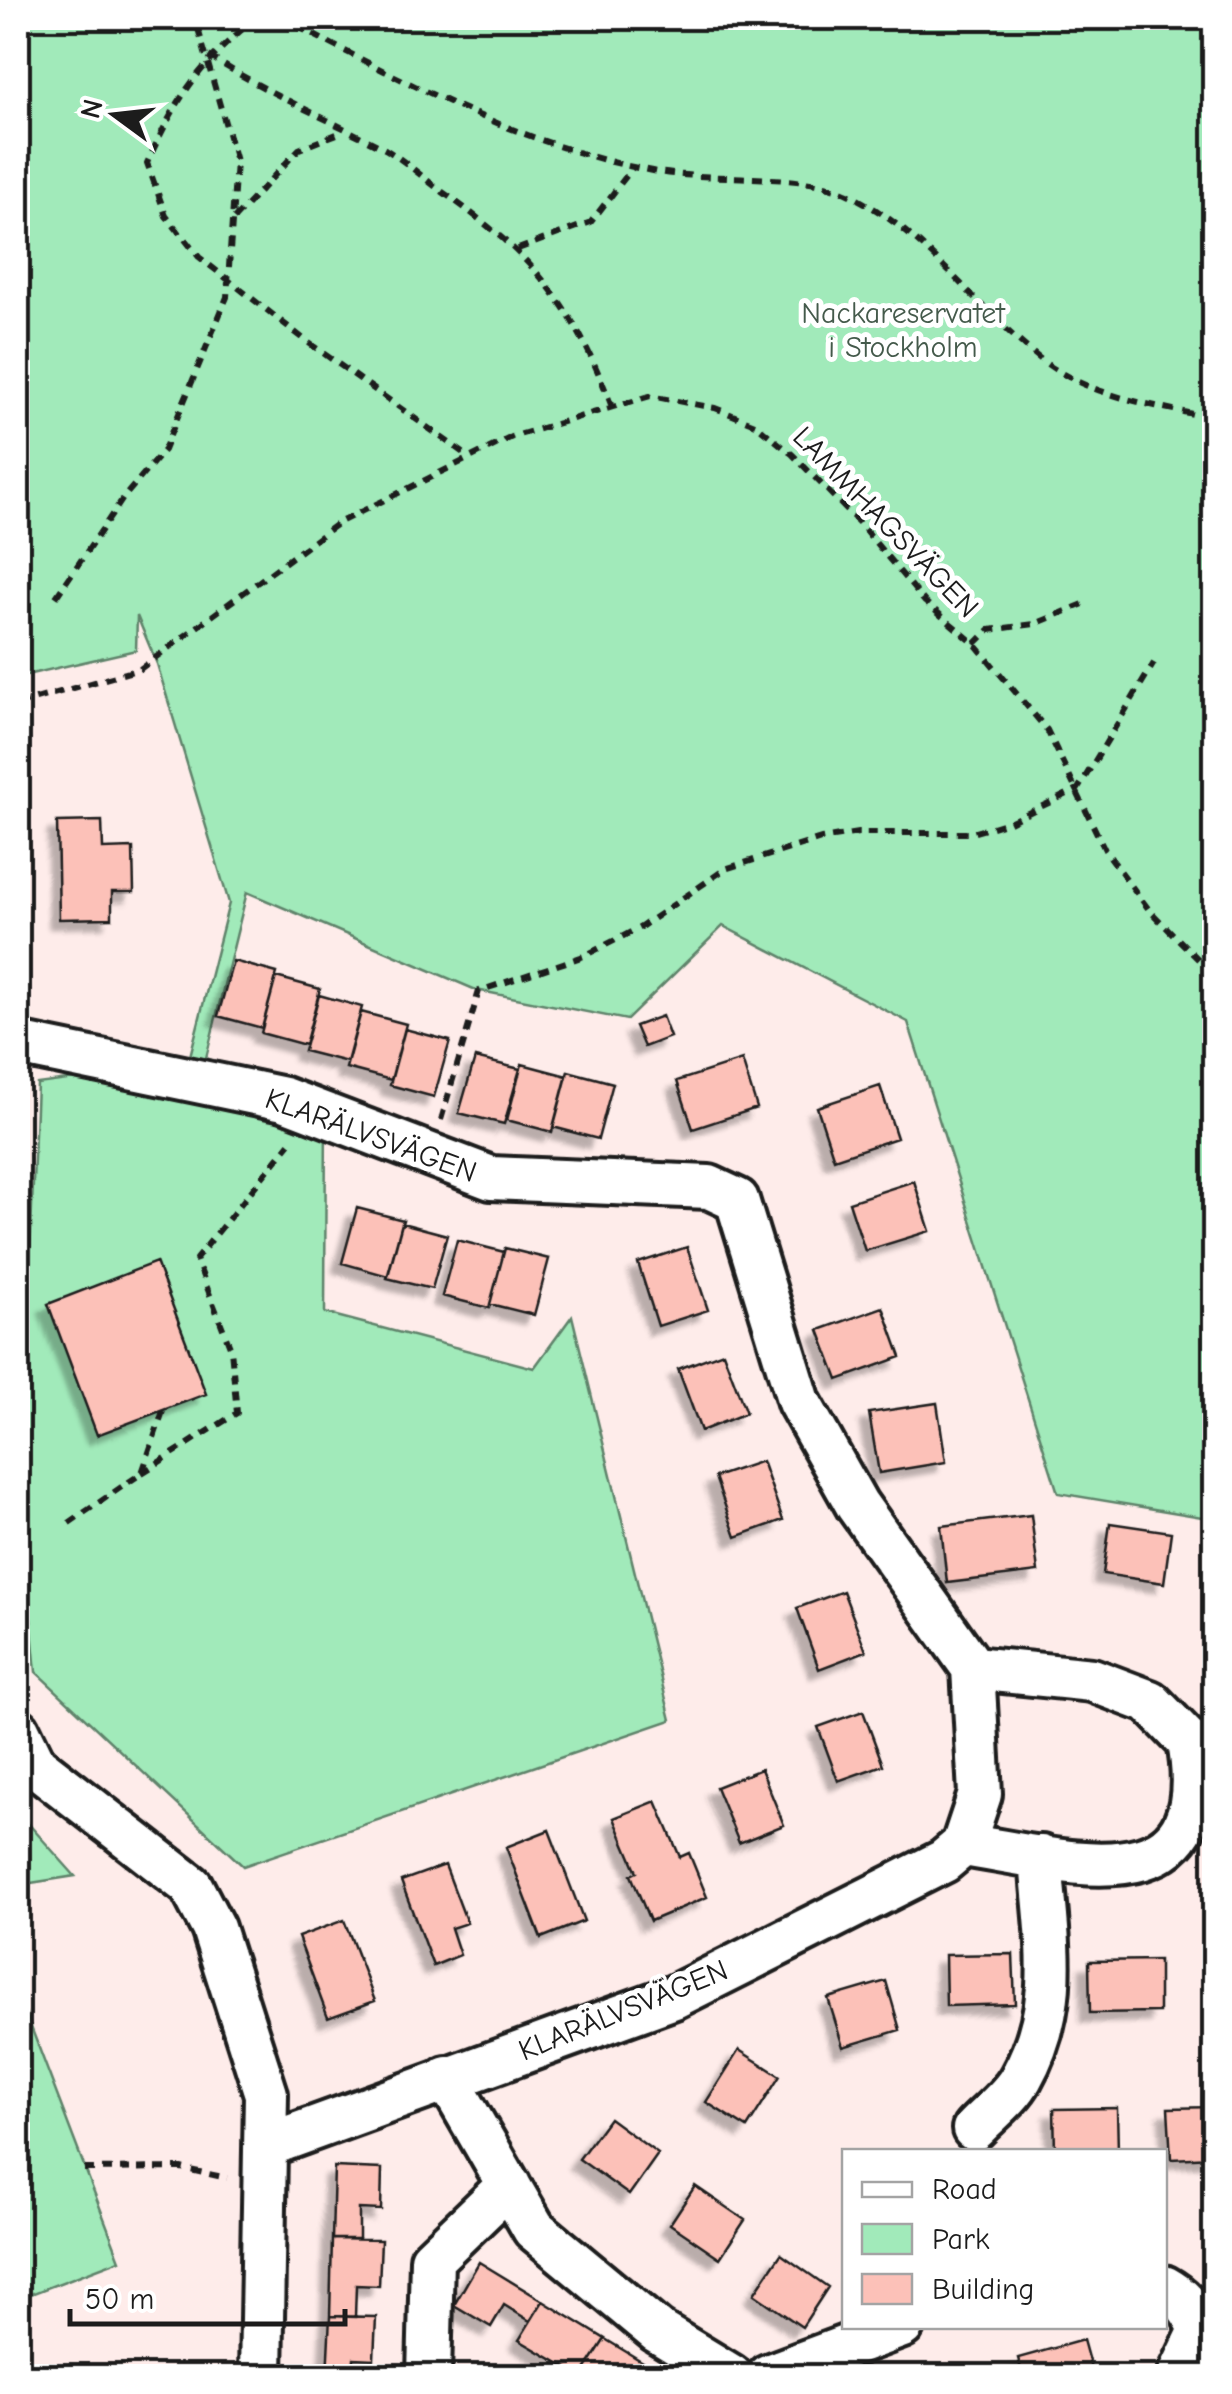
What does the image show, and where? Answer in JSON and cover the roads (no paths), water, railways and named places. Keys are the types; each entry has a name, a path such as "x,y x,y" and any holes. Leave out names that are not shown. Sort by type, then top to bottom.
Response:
{"street":[{"name":"KLARÄLVSVÄGEN","path":"18,1044 284,1099 491,1178 709,1188 737,1200 799,1402 858,1504 973,1668"},
{"path":"973,1668 1092,1680 1150,1702 1189,1742 1194,1801 1182,1826 1153,1858 1110,1867 962,1846 980,1794 973,1668"},
{"path":"18,1730 36,1765 191,1886 213,1928 266,2094 261,2376"},
{"name":"KLARÄLVSVÄGEN","path":"268,2144 674,1997 944,1860 962,1846"},
{"path":"974,2129 1020,2080 1043,2026 1051,1987 1041,1857"},
{"path":"447,2078 534,2229 657,2330 732,2376"},
{"path":"429,2376 432,2258 508,2185"},
{"path":"1167,2289 1187,2300 1208,2336 1179,2376"},
{"path":"768,2376 894,2329"}],"park label":[{"name":"Nackareservatet i Stockholm","path":"903,330"}]}
